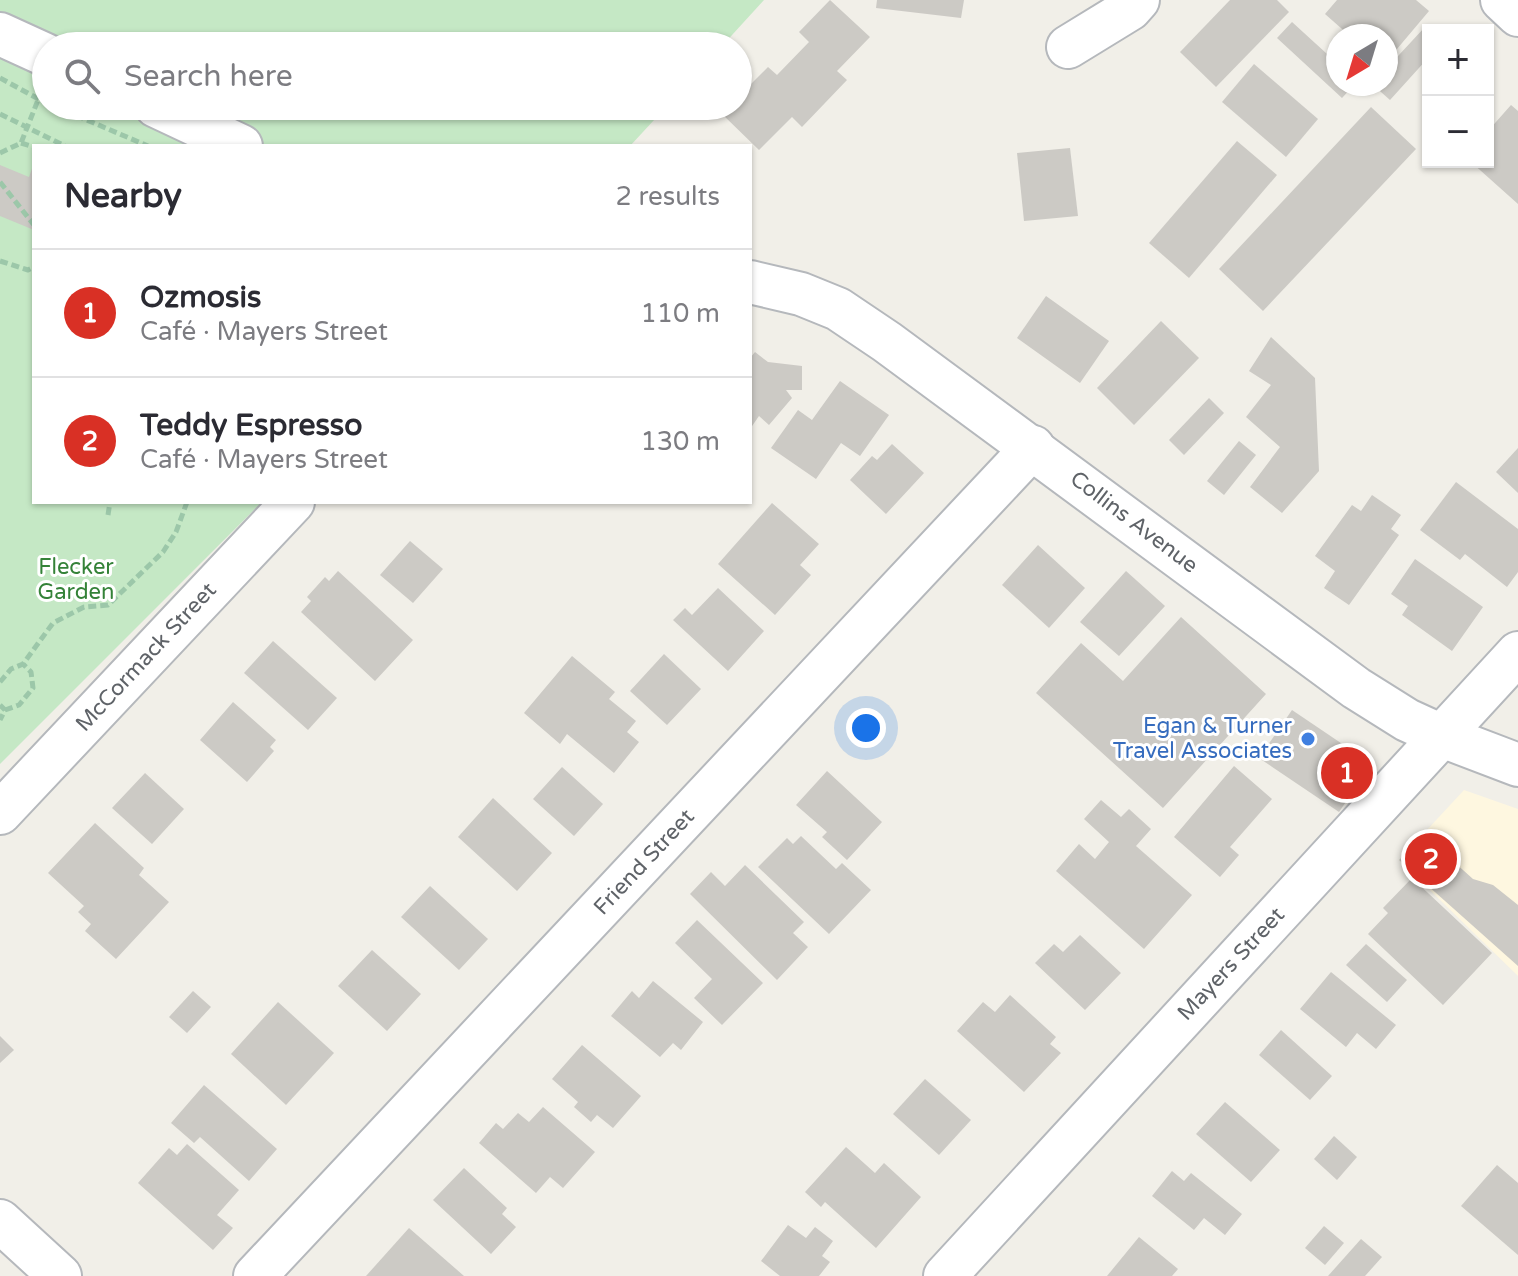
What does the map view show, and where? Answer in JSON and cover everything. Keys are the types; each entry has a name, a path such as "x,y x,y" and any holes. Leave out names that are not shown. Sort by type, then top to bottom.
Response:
{"street":[{"path":"1068,47 1130,9 1138,0"},
{"path":"1502,0 1518,15"},
{"path":"0,34 32,49"},
{"path":"186,120 237,144"},
{"name":"Collins Avenue","path":"752,282 801,294 838,309 1033,447 1356,688 1407,720 1518,765"},
{"name":"Friend Street","path":"255,1276 1033,447"},
{"name":"McCormack Street","path":"0,813 291,504"},
{"name":"Mayers Street","path":"945,1276 1518,653"},
{"path":"0,1221 60,1276"}],"path":[{"path":"0,78 32,97"},
{"path":"21,143 32,113"},
{"path":"0,114 61,144"},
{"path":"87,120 143,144"},
{"path":"0,153 21,143 32,146"},
{"path":"0,182 32,222"},
{"path":"0,261 28,270 32,268"},
{"path":"108,515 110,504"},
{"path":"0,682 11,669 23,664 53,623 84,607 108,605 163,552 176,532 186,504"},
{"path":"0,720 2,708 19,705 33,688 31,672 23,664"}],"shaded area":[{"path":"1464,790 1518,809 1518,976 1399,860"}],"green space":[{"name":"Flecker Garden","path":"0,0 764,0 735,32 32,32 32,120 654,120 632,144 32,144 32,504 260,504 0,764"}],"building":[{"path":"830,0 870,37 837,71 847,80 802,127 792,117 759,150 728,120 752,120 752,83 768,67 777,75 809,42 799,32"},
{"path":"877,0 964,0 961,18 876,8"},
{"path":"1230,0 1277,0 1289,12 1216,87 1180,52"},
{"path":"1337,0 1416,0 1429,11 1398,48 1398,24 1336,24 1325,14"},
{"path":"1292,22 1326,53 1326,83 1277,38"},
{"path":"1422,30 1422,65 1398,91 1398,56"},
{"path":"1254,64 1318,119 1286,157 1222,102"},
{"path":"1511,105 1518,111 1518,204 1478,168 1494,168 1494,124"},
{"path":"1371,107 1416,149 1263,311 1219,269"},
{"path":"1237,141 1277,175 1189,278 1149,243"},
{"path":"1070,148 1078,216 1024,221 1017,153"},
{"path":"0,165 29,177 32,169 32,229 0,216"},
{"path":"1046,296 1109,341 1080,383 1017,338"},
{"path":"1161,321 1199,358 1134,425 1097,388"},
{"path":"1271,337 1315,378 1319,471 1282,513 1250,487 1280,447 1246,417 1271,385 1249,371"},
{"path":"755,352 768,362 802,366 802,390 786,390 792,398 769,425 759,416 752,426 752,356"},
{"path":"840,381 889,415 860,456 841,443 816,479 771,448 798,410 812,420"},
{"path":"1209,398 1224,413 1184,455 1169,440"},
{"path":"1239,441 1256,455 1224,495 1207,481"},
{"path":"892,444 924,473 886,514 850,480 872,456 877,460"},
{"path":"1518,448 1518,493 1496,472"},
{"path":"1456,482 1518,529 1518,572 1507,587 1465,554 1460,560 1420,530"},
{"path":"1372,495 1401,515 1391,529 1399,535 1349,605 1324,588 1335,571 1315,556 1352,505 1361,511"},
{"path":"772,503 819,544 800,565 811,575 775,615 718,564"},
{"path":"410,541 443,569 413,603 380,575"},
{"path":"1038,545 1085,588 1049,628 1002,585"},
{"path":"1415,559 1483,607 1452,651 1402,615 1408,606 1391,594"},
{"path":"338,571 413,640 375,681 301,612 311,601 307,597 325,577 329,581"},
{"path":"1126,571 1165,606 1119,656 1080,622"},
{"path":"718,588 764,631 728,671 673,620 685,608 692,615"},
{"path":"1181,617 1266,694 1163,808 1036,693 1081,643 1123,681"},
{"path":"273,641 337,698 308,730 244,673"},
{"path":"664,654 701,689 667,725 630,691"},
{"path":"572,656 615,692 609,699 636,721 627,732 639,742 614,773 567,734 560,744 524,713"},
{"path":"233,702 276,740 270,747 274,751 247,782 200,740"},
{"path":"1292,710 1372,764 1339,812 1259,758"},
{"path":"1234,766 1272,799 1230,847 1239,855 1220,877 1174,837"},
{"path":"562,767 603,804 574,836 533,799"},
{"path":"827,771 882,822 847,860 822,837 827,832 796,805"},
{"path":"145,773 184,809 152,844 112,808"},
{"path":"493,798 552,853 517,891 458,837"},
{"path":"1101,800 1121,817 1129,809 1151,829 1136,846 1192,895 1144,949 1056,871 1079,844 1095,859 1109,842 1084,819"},
{"path":"95,823 144,868 139,875 169,902 116,959 85,931 91,924 78,912 84,906 48,873"},
{"path":"1424,835 1473,879 1493,885 1518,905 1518,966 1399,860"},
{"path":"801,836 836,869 842,863 871,890 829,934 758,867 787,838 793,844"},
{"path":"745,865 804,922 793,933 808,947 777,980 690,894 711,872 725,886"},
{"path":"1412,878 1492,953 1443,1005 1368,934 1388,913 1383,908"},
{"path":"430,886 488,939 459,970 401,917"},
{"path":"697,920 763,983 722,1025 694,998 712,979 675,943"},
{"path":"1080,935 1121,973 1085,1010 1035,963 1054,944 1063,952"},
{"path":"1366,944 1407,980 1387,1002 1346,965"},
{"path":"372,950 421,994 387,1031 338,986"},
{"path":"1331,972 1396,1025 1376,1049 1357,1033 1346,1047 1300,1009"},
{"path":"653,981 703,1022 681,1050 673,1043 660,1057 611,1016 632,991 639,998"},
{"path":"193,991 211,1007 187,1033 169,1017"},
{"path":"1010,995 1056,1037 1050,1044 1061,1053 1024,1092 957,1031 983,1002 995,1012"},
{"path":"278,1002 334,1053 286,1105 231,1054"},
{"path":"1281,1030 1332,1076 1310,1100 1259,1055"},
{"path":"0,1036 14,1050 0,1063"},
{"path":"582,1045 641,1096 613,1128 597,1115 591,1122 574,1107 578,1102 552,1079"},
{"path":"925,1079 971,1120 939,1155 893,1114"},
{"path":"204,1085 277,1149 249,1181 200,1137 194,1143 171,1123"},
{"path":"1225,1102 1280,1150 1251,1182 1196,1134"},
{"path":"543,1107 595,1152 563,1188 550,1177 536,1193 479,1143 496,1123 503,1129 518,1113 529,1122"},
{"path":"1334,1136 1357,1157 1337,1180 1314,1159"},
{"path":"187,1144 239,1190 217,1215 233,1228 213,1250 138,1183 169,1148 177,1155"},
{"path":"846,1147 875,1173 884,1163 921,1197 876,1248 825,1202 821,1207 805,1192"},
{"path":"1497,1165 1518,1183 1518,1255 1461,1206"},
{"path":"464,1168 507,1208 502,1214 516,1227 491,1254 433,1200"},
{"path":"1172,1171 1184,1181 1191,1173 1242,1214 1225,1235 1204,1218 1194,1230 1152,1196"},
{"path":"788,1225 806,1238 815,1227 833,1241 822,1256 830,1262 819,1276 780,1276 761,1261"},
{"path":"1324,1226 1344,1243 1325,1265 1305,1248"},
{"path":"409,1228 464,1276 366,1276"},
{"path":"1139,1237 1178,1269 1172,1276 1107,1276"},
{"path":"1361,1239 1382,1257 1365,1276 1328,1276"}],"place":[{"name":"Egan & Turner Travel Associates","path":"1308,739"},
{"name":"Ozmosis","path":"1347,773"},
{"name":"Teddy Espresso","path":"1431,859"}]}
